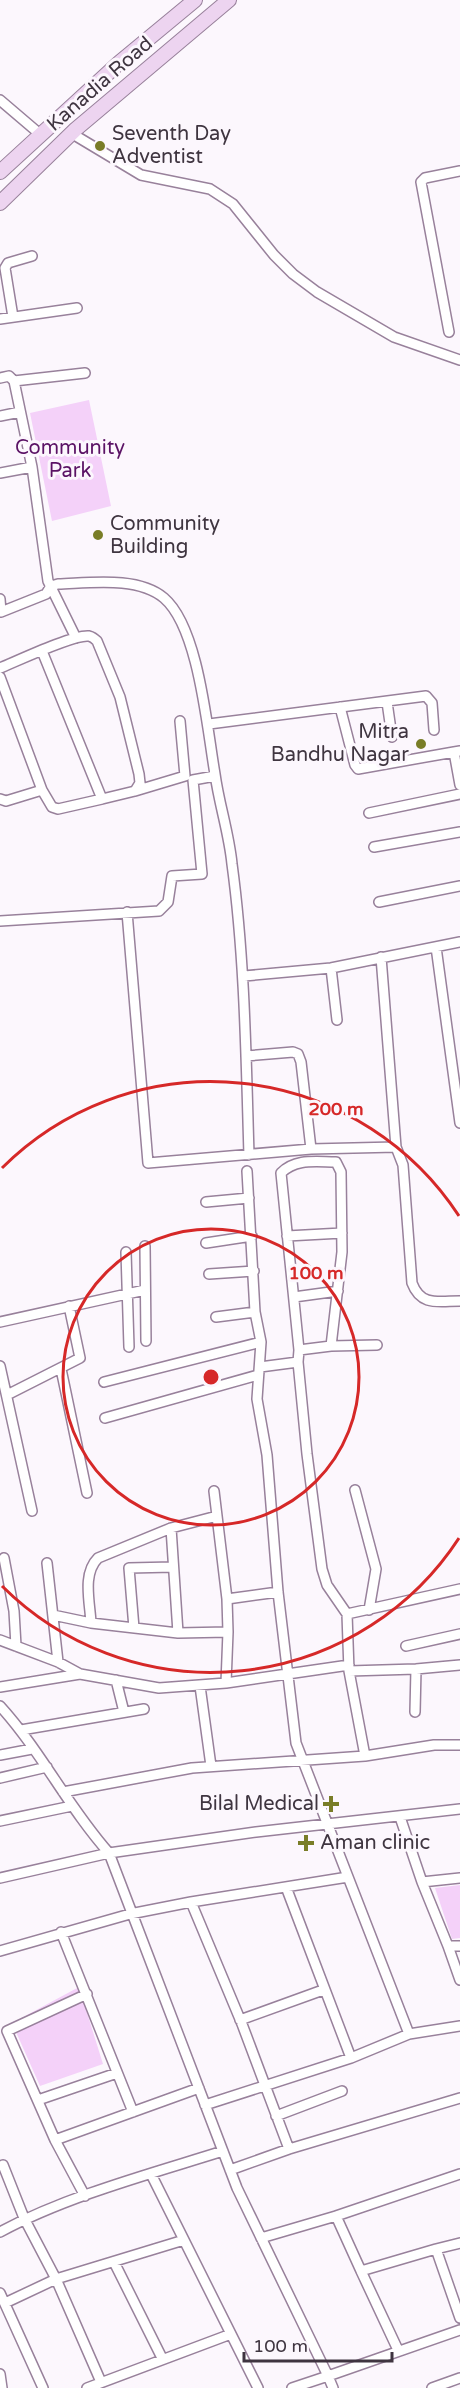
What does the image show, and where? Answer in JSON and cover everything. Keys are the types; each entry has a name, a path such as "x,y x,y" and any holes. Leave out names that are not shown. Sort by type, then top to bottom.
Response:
{"main road":[{"name":"Kanadia Road","path":"0,172 119,63 195,0"},
{"name":"Kanadia Road","path":"0,203 71,133 229,0"}],"street":[{"path":"0,100 41,135"},
{"path":"71,133 141,175 210,189 233,204 274,255 293,274 317,292 394,337 460,360"},
{"path":"449,332 421,183 425,178 460,171"},
{"path":"13,317 4,274 5,268 8,263 32,255"},
{"path":"0,319 77,308"},
{"path":"14,381 85,373"},
{"path":"0,378 9,376 14,381 32,467 48,581 76,638"},
{"path":"0,416 20,412"},
{"path":"0,473 32,467"},
{"path":"0,598 1,612 46,594 51,586 58,584 129,583 148,587 163,597 177,612 186,631 209,724 215,776 232,863 244,976 249,1155"},
{"path":"0,668 76,638 88,636 97,641 120,697 139,774 140,783 135,791"},
{"path":"42,651 102,799"},
{"path":"0,677 42,790 52,807 58,808 102,799 185,776 180,721"},
{"path":"209,724 429,698 432,702 434,730"},
{"path":"387,702 392,736"},
{"path":"340,707 358,769 457,751 460,785"},
{"path":"0,921 159,911 168,902 172,876 202,874 193,780 215,776"},
{"path":"0,799 6,801 42,790"},
{"path":"369,813 460,794"},
{"path":"374,847 460,832"},
{"path":"379,902 460,886"},
{"path":"127,912 148,1163 311,1149 396,1147"},
{"path":"244,976 331,968 460,942"},
{"path":"436,947 460,1123"},
{"path":"381,957 396,1147 403,1165 412,1283 416,1294 429,1302 460,1301"},
{"path":"331,968 338,1020"},
{"path":"246,1056 293,1052 298,1054 301,1062 311,1149"},
{"path":"331,1346 342,1233 341,1172 336,1162 297,1162 281,1173 299,1350 298,1362 306,1454 322,1569 327,1586 347,1614 349,1668 365,1756"},
{"path":"247,1171 255,1312 261,1342 257,1399 267,1455 286,1674 296,1743 409,2034"},
{"path":"206,1202 249,1198"},
{"path":"287,1236 342,1233"},
{"path":"206,1243 252,1236"},
{"path":"145,1246 146,1341"},
{"path":"126,1252 129,1347"},
{"path":"209,1275 254,1272"},
{"path":"0,1322 145,1290"},
{"path":"294,1297 338,1291"},
{"path":"7,1395 81,1358 69,1306"},
{"path":"216,1317 255,1312"},
{"path":"104,1382 261,1342"},
{"path":"299,1350 331,1346 377,1345"},
{"path":"105,1418 259,1371 298,1362"},
{"path":"0,1366 32,1511"},
{"path":"61,1369 87,1492"},
{"path":"0,1419 11,1417"},
{"path":"355,1490 376,1569 369,1610"},
{"path":"214,1491 226,1599 228,1632 226,1683"},
{"path":"92,1623 88,1577 98,1558 171,1528 217,1516"},
{"path":"171,1528 178,1633"},
{"path":"4,1558 14,1611 16,1646"},
{"path":"47,1563 58,1662"},
{"path":"134,1628 129,1568 174,1567"},
{"path":"347,1614 460,1589"},
{"path":"226,1599 278,1592"},
{"path":"53,1615 92,1623 178,1633 228,1632"},
{"path":"406,1646 460,1634"},
{"path":"0,1640 58,1662 80,1674"},
{"path":"0,1687 80,1674 159,1688 200,1686 349,1668 416,1669 460,1665"},
{"path":"415,1712 416,1669"},
{"path":"116,1680 124,1712"},
{"path":"200,1686 212,1767"},
{"path":"0,1706 21,1730 92,1835 109,1853 130,1914 230,2170 333,2388"},
{"path":"21,1730 144,1709"},
{"path":"63,1792 192,1768 365,1756 434,1745 460,1745"},
{"path":"0,1755 32,1749"},
{"path":"0,1778 47,1767"},
{"path":"0,1821 72,1806"},
{"path":"0,1878 109,1853 460,1809"},
{"path":"400,1817 422,1882 460,1980"},
{"path":"0,1951 130,1914 348,1877"},
{"path":"422,1882 460,1878"},
{"path":"285,1887 351,2058"},
{"path":"191,1902 240,2020 289,2149"},
{"path":"61,1932 133,2112"},
{"path":"448,1946 460,1946"},
{"path":"240,2020 323,1990"},
{"path":"85,2196 55,2140 4,2032 87,1994"},
{"path":"206,2105 351,2058 409,2034 460,2026"},
{"path":"38,2100 117,2073"},
{"path":"55,2140 199,2088"},
{"path":"276,2116 342,2091"},
{"path":"230,2170 289,2149 460,2098"},
{"path":"0,2232 24,2218 223,2151"},
{"path":"1,2164 24,2218 56,2279 100,2382"},
{"path":"151,2174 258,2388"},
{"path":"261,2238 336,2216 460,2174"},
{"path":"336,2216 398,2350"},
{"path":"5,2303 56,2279 184,2240"},
{"path":"362,2271 460,2243"},
{"path":"436,2249 460,2318"},
{"path":"114,2262 162,2358"},
{"path":"0,2293 43,2388"},
{"path":"292,2388 460,2330"},
{"path":"87,2388 231,2334"},
{"path":"0,2374 2,2388"},
{"path":"432,2388 460,2378"}],"green space":[{"name":"Community Park","path":"89,400 111,506 52,521 30,413"},
{"path":"460,1885 460,1938 452,1939 435,1888"},
{"path":"79,1987 103,2064 40,2086 12,2023"}],"place":[{"name":"Seventh Day Adventist","path":"100,146"},
{"name":"Community Building","path":"98,535"},
{"name":"Mitra Bandhu Nagar","path":"421,744"},
{"name":"Bilal Medical","path":"331,1804"},
{"name":"Aman clinic","path":"306,1843"}]}
